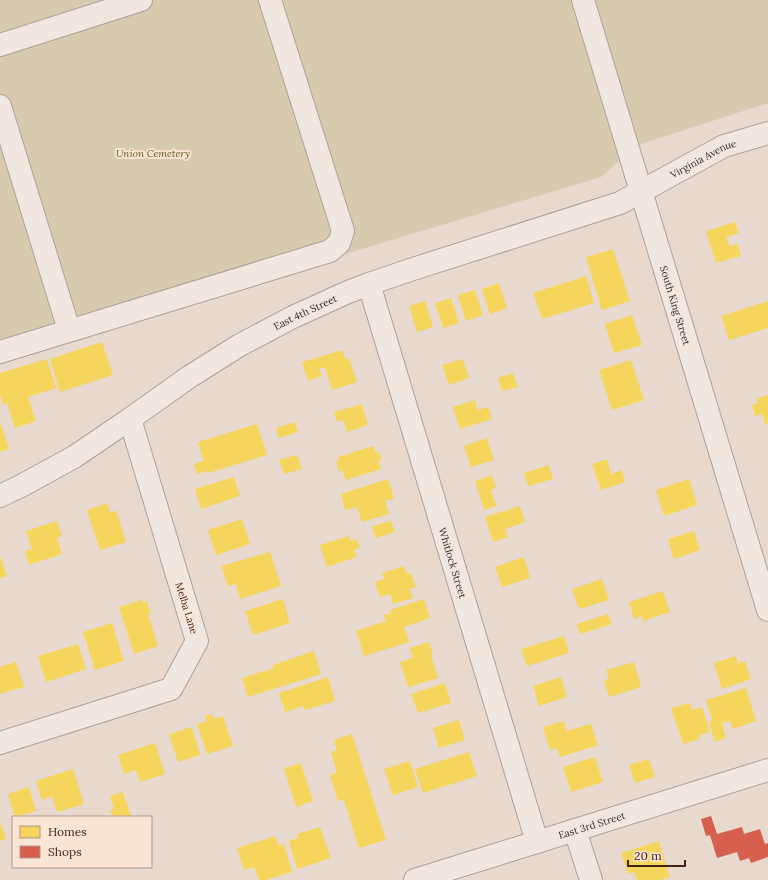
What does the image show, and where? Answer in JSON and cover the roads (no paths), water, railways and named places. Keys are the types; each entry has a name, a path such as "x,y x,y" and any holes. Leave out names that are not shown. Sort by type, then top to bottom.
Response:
{"street":[{"path":"0,45 141,0"},
{"path":"0,352 330,251 339,243 343,231 270,0"},
{"name":"South King Street","path":"583,0 768,610"},
{"path":"0,106 69,330"},
{"name":"Virginia Avenue","path":"641,191 724,146 768,133"},
{"name":"East 4th Street","path":"0,496 74,457 189,377 240,345 293,317 369,284 620,202 641,191"},
{"name":"Whitlock Street","path":"369,284 537,842"},
{"name":"Melba Lane","path":"0,743 172,689 197,641 130,419"},
{"name":"East 3rd Street","path":"415,880 768,770"},
{"path":"575,830 590,880"}],"park label":[{"name":"Union Cemetery","path":"153,153"}]}
